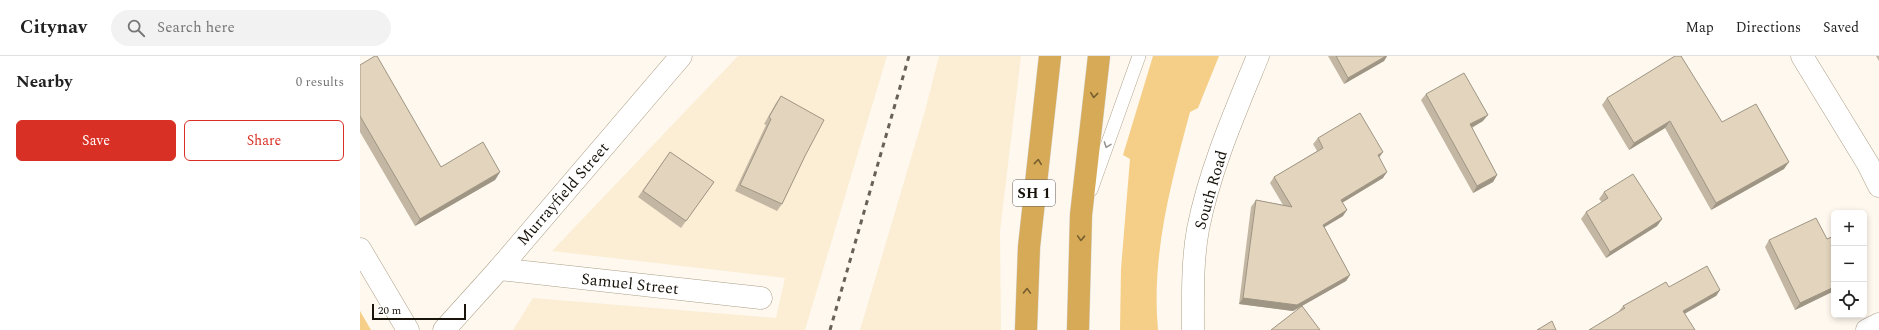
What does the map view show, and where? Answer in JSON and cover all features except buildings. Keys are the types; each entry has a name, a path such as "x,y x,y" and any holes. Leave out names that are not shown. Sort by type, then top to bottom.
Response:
{"highway":[{"name":"SH 1","path":"1026,330 1029,247 1050,56"},
{"path":"1078,330 1082,215 1099,56"}],"street":[{"name":"Murrayfield Street","path":"444,330 499,269 681,56"},
{"name":"South Road","path":"1193,330 1194,272 1198,230 1208,189 1258,56"},
{"path":"1802,56 1868,164 1879,186"},
{"path":"360,249 408,330"},
{"name":"Samuel Street","path":"499,269 760,298"},
{"path":"1867,330 1879,324"}],"lane":[{"path":"1082,215 1139,56"}],"shaded area":[{"path":"738,56 887,56 805,330 513,330 533,298 776,318 785,278 552,251"},
{"path":"939,56 1021,56 1000,231 1001,330 860,330 925,111"},
{"path":"1153,56 1219,56 1198,108 1190,112 1176,166 1164,220 1160,247 1157,275 1158,330 1120,330 1121,269 1130,159 1123,155"},
{"path":"360,311 371,330 360,330"}],"railway":[{"path":"830,330 909,56"}]}
